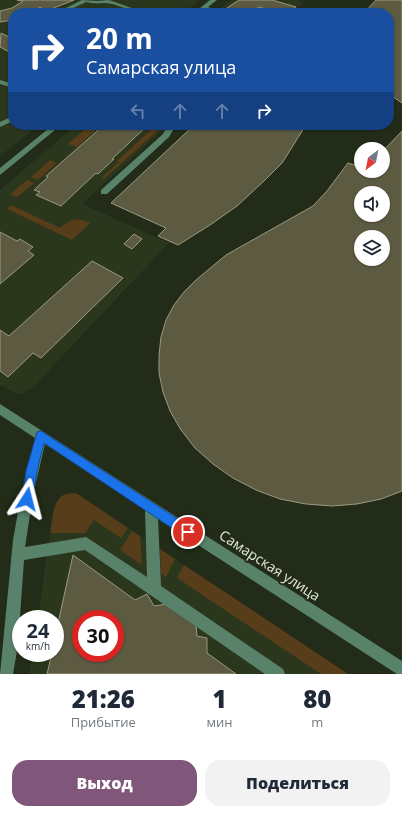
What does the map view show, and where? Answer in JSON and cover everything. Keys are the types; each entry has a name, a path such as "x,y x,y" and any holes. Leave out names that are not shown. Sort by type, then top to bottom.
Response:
{"street":[{"path":"70,8 85,0 96,3 107,1 128,8"},
{"path":"204,8 214,0"},
{"path":"0,172 51,130"},
{"path":"104,192 166,135 169,130"},
{"name":"Самарская улица","path":"0,409 398,669"},
{"path":"6,674 11,646 18,555 32,471 41,436"},
{"path":"151,508 154,588"},
{"path":"18,555 86,542 278,674"}],"shaded area":[{"path":"0,0 200,0 190,8 8,8 8,130 33,130 0,156"},
{"path":"231,0 295,0 304,2 297,8 221,8"},
{"path":"70,130 163,130 82,204 169,243 34,386 24,393 17,394 0,385 0,190"},
{"path":"84,130 96,130 77,147 68,144"},
{"path":"151,130 158,130 104,179 101,178 119,162 117,161"},
{"path":"50,160 57,163 38,180 31,177"},
{"path":"27,180 34,183 17,197 10,194"},
{"path":"11,205 60,228 74,220 81,220 90,223 72,240 7,209"},
{"path":"76,493 348,674 29,674 31,662 64,662 64,610 39,610 52,517 58,501 65,494"},
{"path":"76,493 128,528 121,538 94,520 85,533 51,533 52,517 58,500 61,496 66,494"},
{"path":"132,531 140,536 142,565 120,550"},
{"path":"160,549 175,559 166,577 161,573"},
{"path":"184,565 348,674 321,674 177,578"}],"building":[{"path":"17,0 74,0 54,8 12,8 23,1"},
{"path":"239,0 272,0 296,7 295,8 227,8"},
{"path":"376,0 402,0 402,103 394,97 394,8 369,8"},
{"path":"8,9 8,21 0,22 0,11"},
{"path":"1,33 8,36 8,51 0,47"},
{"path":"98,130 143,130 98,174 96,173 61,206 36,195 40,192 34,190 48,177 46,176"},
{"path":"189,130 303,130 282,163 237,206 178,245 158,236 166,228 111,203"},
{"path":"402,131 402,491 381,499 357,504 332,506 306,504 280,499 256,490 233,478 213,464 195,448 181,430 170,411 163,392 159,373 161,337 166,320 174,305 196,280 226,255 313,206 327,191 348,163 354,165 354,178 390,178 390,144"},
{"path":"0,232 17,241 20,239 33,247 28,251 34,255 0,284"},
{"path":"134,234 142,239 132,249 124,244"},
{"path":"92,261 123,278 41,358 33,353 8,377 0,371 0,330 9,336"},
{"path":"73,555 135,600 147,594 154,606 167,604 196,625 197,636 207,638 207,653 236,674 47,674 50,662 64,662 64,610 61,610"}],"route":[{"path":"27,499 41,436 188,532"}]}
